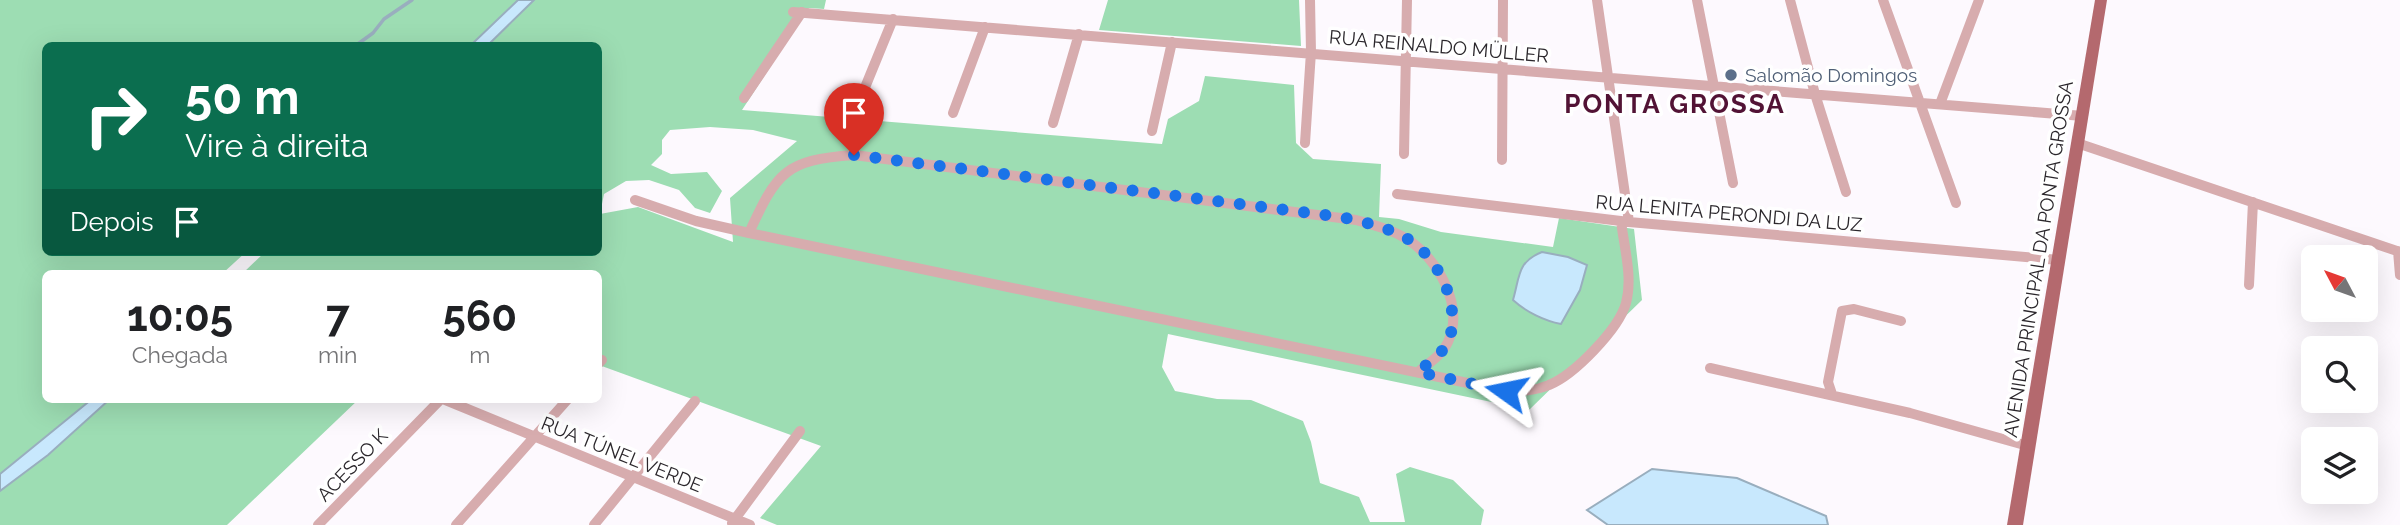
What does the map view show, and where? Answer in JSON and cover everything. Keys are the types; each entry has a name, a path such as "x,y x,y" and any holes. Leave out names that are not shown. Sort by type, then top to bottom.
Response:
{"main road":[{"name":"AVENIDA PRINCIPAL DA PONTA GROSSA","path":"2015,525 2101,0"}],"street":[{"path":"1305,143 1311,52 1310,0"},
{"path":"1404,154 1407,0"},
{"path":"1503,0 1503,160"},
{"path":"635,200 696,221 749,233 1506,391 1527,391 1554,383 1594,347 1626,306 1628,292 1625,221 1597,0"},
{"path":"1697,0 1733,183"},
{"path":"1790,0 1815,94 1846,192"},
{"path":"1883,0 1956,203"},
{"path":"1940,104 1979,0"},
{"name":"RUA REINALDO MÜLLER","path":"744,98 797,12 2082,116"},
{"path":"857,107 893,19"},
{"path":"953,113 985,27"},
{"path":"1053,123 1079,34"},
{"path":"1152,131 1172,42"},
{"path":"2077,143 2399,251 2400,275"},
{"path":"749,233 772,184 784,170 806,159 854,155 1356,220 1406,238 1436,266 1444,284 1449,299 1450,337 1442,351 1418,372"},
{"name":"RUA LENITA PERONDI DA LUZ","path":"1397,194 1625,221 2059,260"},
{"path":"2249,285 2253,202"},
{"path":"1832,394 1828,382 1842,311 1854,309 1901,321"},
{"path":"1710,368 1832,394 2028,446"},
{"path":"594,525 695,401"},
{"name":"ACESSO K","path":"318,525 438,403"},
{"name":"RUA TÚNEL VERDE","path":"451,403 533,438 635,476 733,522 750,525"},
{"path":"456,525 564,403"},
{"path":"733,522 800,431"}],"green space":[{"path":"0,0 518,0 474,42 42,42 42,256 242,256 226,270 42,270 42,403 87,403 0,474"},
{"path":"534,0 826,0 824,9 809,8 742,110 1162,144 1168,119 1199,101 1205,76 1294,85 1296,143 1313,159 1381,164 1379,217 1399,219 1441,232 1553,247 1559,218 1634,229 1642,300 1529,410 1168,334 1162,367 1175,391 1217,399 1251,400 1303,421 1311,442 1320,483 1359,497 1370,522 1405,522 1396,474 1410,467 1453,480 1484,510 1481,525 777,525 760,518 821,446 602,366 602,270 246,270 261,256 602,256 602,214 638,207 733,242 730,198 797,141 753,130 710,127 670,130 662,140 662,154 651,165 671,174 707,172 722,191 710,213 695,208 679,190 649,180 626,181 604,194 602,204 602,42 491,42"},
{"path":"1108,0 1299,0 1301,46 1099,30"},
{"path":"106,403 355,403 227,525 0,525 0,491 48,455"}],"water":[{"path":"518,0 534,0 491,42 474,42"},
{"path":"1542,252 1568,257 1587,265 1580,290 1561,324 1536,315 1513,300 1524,265"},
{"path":"87,403 106,403 48,455 0,491 0,474"},
{"path":"1652,469 1737,478 1826,516 1828,525 1608,525 1587,510"}],"waterway":[{"path":"361,42 373,33 384,19 412,0"}],"place":[{"name":"Salomão Domingos","path":"1731,75"}],"district":[{"name":"PONTA GROSSA","path":"1675,104"}],"route":[{"path":"854,155 1334,216 1378,227 1406,238 1422,250 1436,266 1449,299 1450,337 1442,351 1418,372 1506,391"}]}
